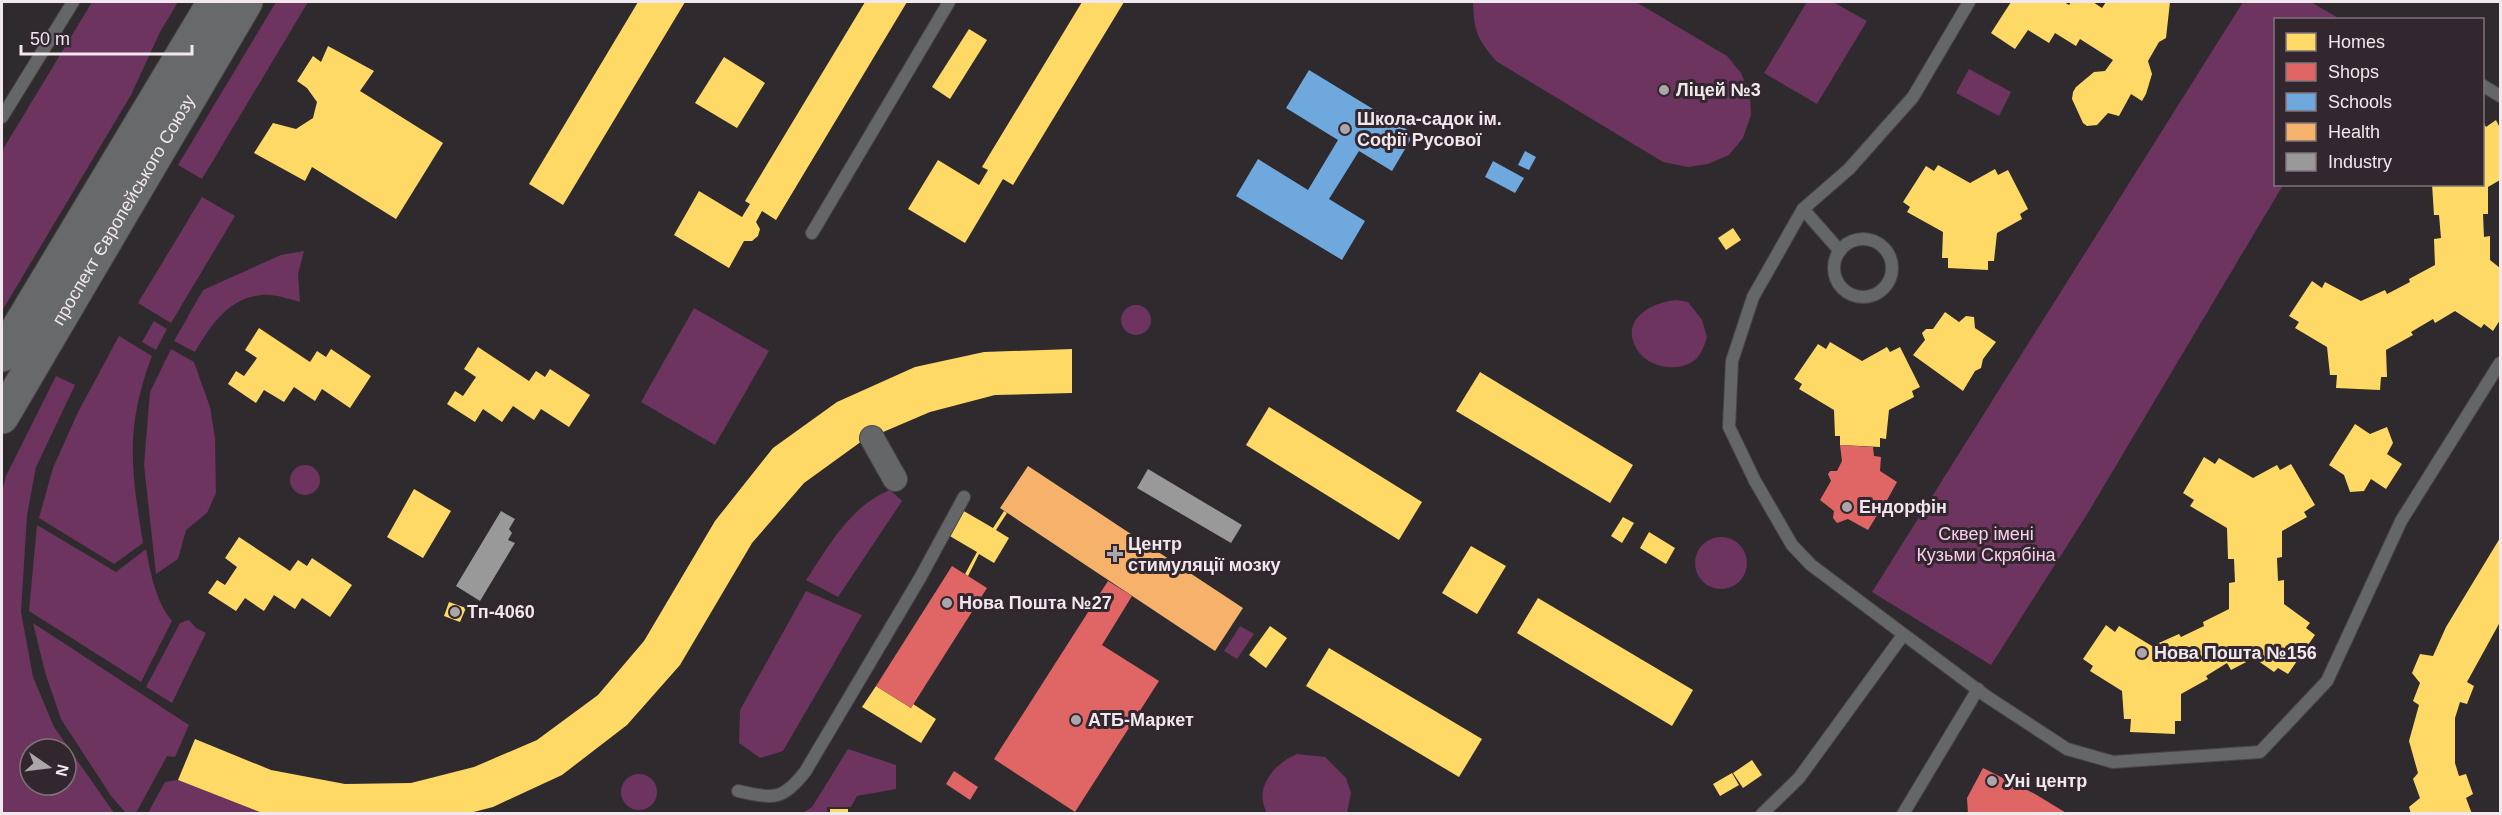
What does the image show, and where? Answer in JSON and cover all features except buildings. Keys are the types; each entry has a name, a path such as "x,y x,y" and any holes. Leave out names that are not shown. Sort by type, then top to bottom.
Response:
{"main road":[{"name":"проспект Європейського Союзу","path":"2,355 214,2"},
{"name":"проспект Європейського Союзу","path":"2,417 246,2"}],"street":[{"path":"872,438 895,479"}],"lane":[{"path":"2,117 73,2"},
{"path":"812,233 949,2"},
{"path":"1969,2 1913,97 1849,169 1803,209 1753,297 1732,361 1729,427 1755,481 1792,545 1811,565 1851,593 1939,666 1978,689 2067,749 2113,762 2260,752 2327,681 2401,521 2500,363"},
{"path":"2484,86 2500,96"},
{"path":"1803,209 1840,251"},
{"path":"1862,239 1878,242 1886,249 1893,262 1893,272 1888,285 1871,297 1861,298 1844,291 1837,283 1833,270 1840,251 1852,241 1862,239"},
{"path":"738,791 777,796 793,787 805,772 920,578 964,498"},
{"path":"1762,813 1799,778 1903,635"},
{"path":"1903,813 1978,689"}],"green space":[{"path":"92,2 178,2 160,32 131,95 2,311 2,151"},
{"path":"276,2 308,2 202,179 178,165"},
{"path":"1473,2 1636,2 1727,56 1741,73 1750,94 1751,115 1743,138 1729,155 1708,164 1688,167 1663,162 1496,61 1478,34"},
{"path":"1807,2 1833,2 1867,21 1817,104 1764,73"},
{"name":"Сквер імені Кузьми Скрябіна","path":"2243,2 2311,2 2338,18 2274,18 2274,186 2282,186 2086,516 1991,665 1872,592"},
{"path":"1969,69 2011,92 1999,116 1956,93"},
{"path":"202,197 235,216 171,323 138,303"},
{"path":"304,251 298,274 300,302 272,295 251,297 240,301 222,314 195,352 174,341 203,290 281,255"},
{"path":"1677,300 1688,302 1702,320 1707,337 1697,358 1691,363 1666,367 1643,357 1633,340 1632,331 1634,322 1648,309"},
{"path":"1136,305 1142,306 1150,314 1150,326 1142,334 1136,335 1130,334 1122,326 1121,320 1122,314 1130,306"},
{"path":"694,308 769,351 715,445 641,402"},
{"path":"154,321 167,329 156,350 142,342"},
{"path":"119,336 152,356 143,381 134,427 133,470 143,543 114,564 39,518 53,468 78,412"},
{"path":"171,349 194,362 210,407 215,438 216,493 207,513 186,530 178,559 156,574 144,465 150,392"},
{"path":"56,376 75,385 36,467 27,515 21,612 33,677 54,727 61,737 18,737 18,797 78,797 78,761 114,813 2,813 2,492 6,476"},
{"path":"305,465 316,469 320,480 316,491 305,495 294,491 290,480 294,469"},
{"path":"890,490 902,501 838,597 806,580 832,541 852,517 863,506"},
{"path":"37,525 116,572 146,549 158,596 172,621 141,682 29,611"},
{"path":"1721,537 1735,541 1743,549 1747,563 1743,577 1735,585 1721,589 1707,585 1699,577 1695,563 1699,549 1707,541"},
{"path":"806,591 862,615 783,751 760,758 739,743 740,710"},
{"path":"189,620 196,628 206,633 172,703 146,687 180,623"},
{"path":"33,623 189,725 175,757 167,756 136,813 126,813 111,796 78,745 78,737 73,737 61,719 45,672"},
{"path":"1240,626 1254,634 1237,659 1224,651"},
{"path":"848,749 896,765 896,789 857,796 851,807 827,807 827,813 803,813 812,807"},
{"path":"1297,754 1325,757 1346,778 1351,793 1347,813 1267,813 1263,804 1263,795 1268,778 1281,764"},
{"path":"639,774 652,779 657,792 652,805 639,810 626,805 621,792 626,779"},
{"path":"178,780 258,811 258,813 148,813 165,782"}],"place":[{"name":"Ліцей №3","path":"1664,90"},
{"name":"Школа-садок ім. Софії Русової","path":"1345,129"},
{"name":"Ендорфін","path":"1847,507"},
{"name":"Центр стимуляції мозку","path":"1115,554"},
{"name":"Нова Пошта №27","path":"947,603"},
{"name":"Тп-4060","path":"455,612"},
{"name":"Нова Пошта №156","path":"2142,653"},
{"name":"АТБ-Маркет","path":"1076,720"},
{"name":"Уні центр","path":"1992,781"}]}
